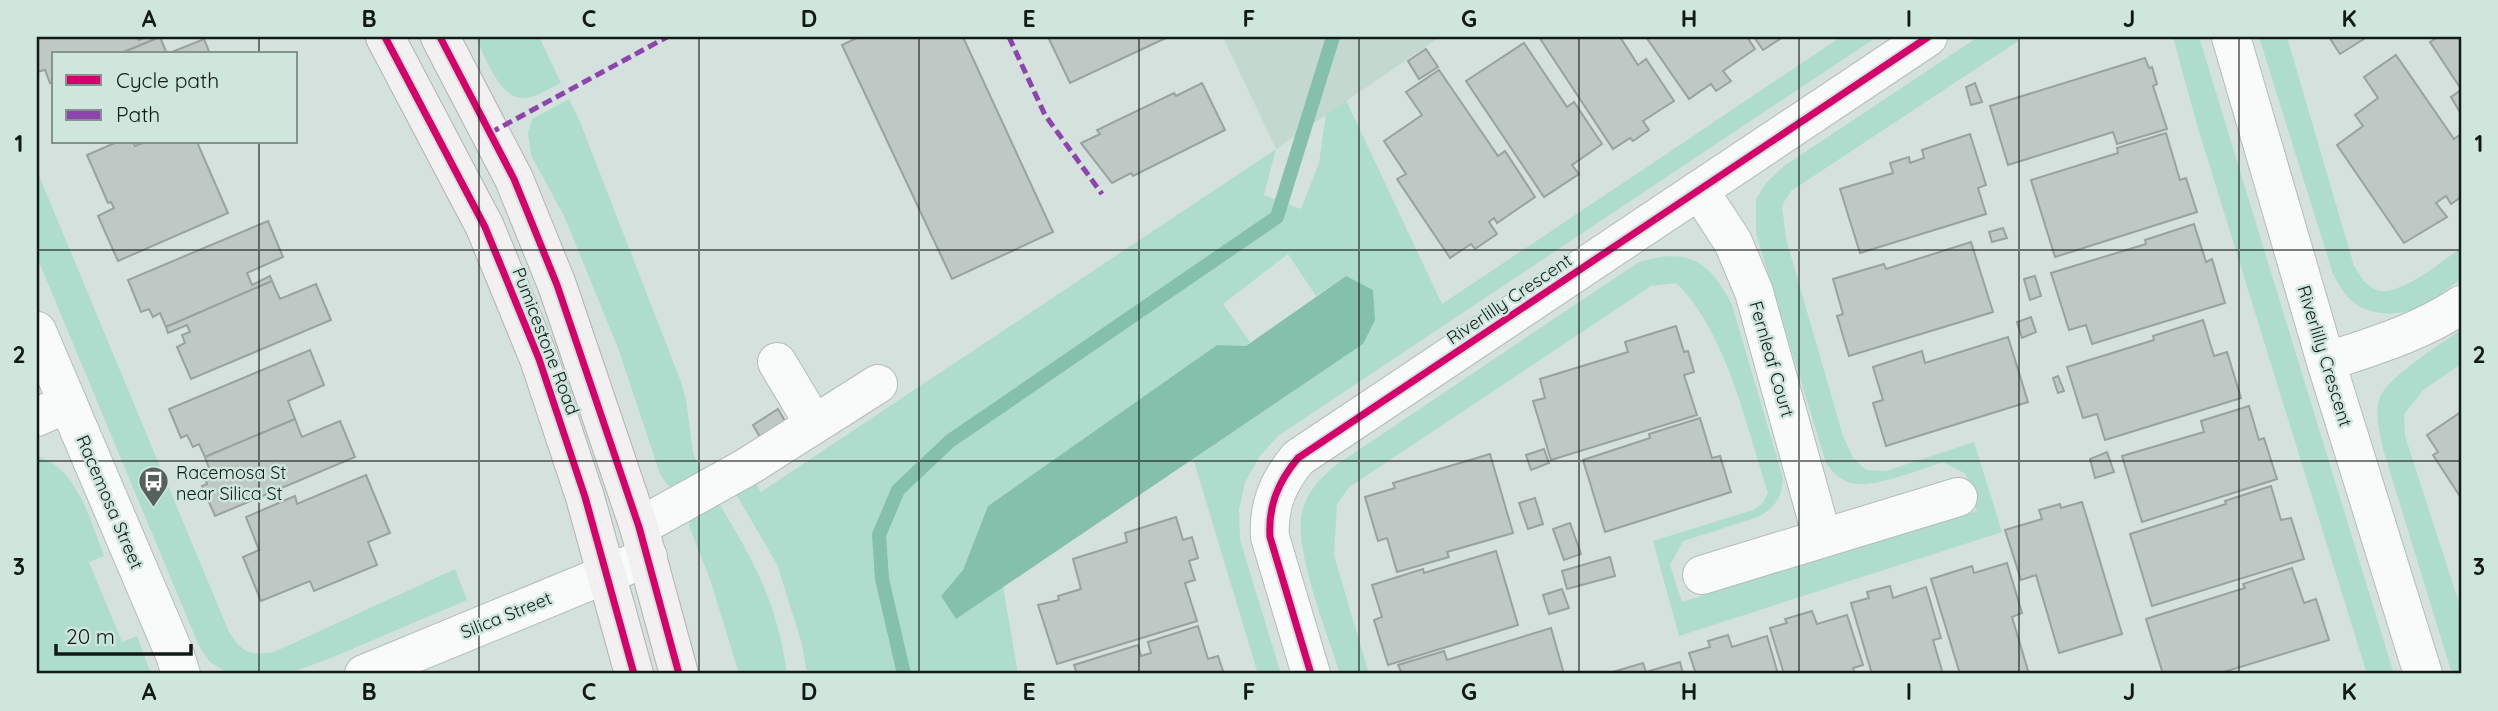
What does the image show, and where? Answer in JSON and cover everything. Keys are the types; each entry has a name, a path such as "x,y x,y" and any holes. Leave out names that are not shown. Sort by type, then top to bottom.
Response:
{"main road":[{"name":"Pumicestone Road","path":"385,37 485,227 539,359 585,496 634,674"},
{"name":"Pumicestone Road","path":"440,37 514,179 557,285 644,542 679,674"}],"street":[{"name":"Riverlilly Crescent","path":"1311,674 1270,537 1269,516 1284,474 1298,458 1928,37"},
{"name":"Riverlilly Crescent","path":"2231,37 2326,362 2423,674"},
{"name":"Fernleaf Court","path":"1699,190 1733,242 1754,292 1822,537"},
{"path":"2326,362 2405,336 2437,321 2461,305"},
{"name":"Racemosa Street","path":"37,331 52,410 175,655 181,674"},
{"path":"777,362 814,424"},
{"name":"Silica Street","path":"364,674 608,573 644,542 747,467 878,384"},
{"path":"1702,575 1958,497"}],"shaded area":[{"path":"475,37 539,37 561,83 534,96 516,97 501,85 494,75"},
{"path":"1223,37 1440,37 1276,149"},
{"path":"1841,37 1877,37 1278,436 1260,456 1245,482 1239,510 1240,540 1281,674 1258,674 1193,458 1363,344 1346,276 1316,296 1288,254 1223,304 1250,342 1246,346 1217,345 988,506 963,570 941,596 956,619 1003,586 1018,674 807,674 802,644 777,564 733,489 752,477 761,492 1276,149 1264,195 1301,209 1319,163 1326,114 1346,100 1442,304"},
{"path":"1978,37 2024,37 1791,191 1782,205 1786,239 1843,436 1853,458 1866,470 1886,471 1974,442 2002,532 1679,636 1653,541 1753,510 1763,503 1768,493 1733,381 1709,326 1676,283 1651,286 1349,487 1337,504 1334,555 1369,674 1340,674 1313,592 1302,547 1302,512 1315,486 1336,465 1639,262 1672,256 1685,257 1706,268 1724,290 1732,305 1783,478 1777,501 1758,517 1683,541 1670,565 1682,602 1977,511 1966,474 1943,462 1888,480 1866,484 1847,482 1826,463 1756,234 1756,199 1767,182 1784,166"},
{"path":"2173,37 2199,37 2394,674 2367,674 2197,125"},
{"path":"2259,37 2287,37 2354,266 2363,280 2377,290 2397,288 2409,283 2461,248 2461,279 2420,307 2396,313 2370,311 2345,294 2333,274"},
{"path":"569,99 686,400 693,453 704,478 675,490 660,474 618,348 565,218 531,155 528,133 532,119"},
{"path":"37,171 229,632 238,645 253,653 274,652 455,569 467,600 287,674 229,674 210,662 199,646 37,257"},
{"path":"1346,276 1373,290 1375,320 1363,344 956,619 941,596 963,570 988,506 1217,345 1246,346"},
{"path":"2461,330 2461,364 2423,390 2404,414 2405,436 2461,609 2461,674 2452,674 2383,449 2378,412 2383,391 2402,372"},
{"path":"37,456 63,472 81,497 104,556 89,562 122,642 137,636 151,674 37,674"},
{"path":"717,500 762,583 777,625 787,674 739,674 710,579 689,526 691,516"}],"building":[{"path":"37,37 137,37 139,40 160,37 124,52 52,52 52,82 45,70 37,72"},
{"path":"160,37 166,52 124,52"},
{"path":"859,37 963,37 1053,232 952,279 842,45"},
{"path":"1048,37 1168,37 1070,83"},
{"path":"1539,37 1620,37 1638,65 1646,59 1674,101 1643,121 1649,130 1633,141 1630,138 1613,149"},
{"path":"1646,37 1747,37 1755,49 1723,71 1731,81 1716,91 1711,84 1689,99"},
{"path":"1754,37 1783,37 1763,50"},
{"path":"2329,37 2367,37 2340,54"},
{"path":"2438,37 2461,37 2461,89 2430,42"},
{"path":"204,39 209,52 172,52"},
{"path":"1524,43 1567,107 1574,102 1602,144 1572,165 1579,174 1544,197 1466,81"},
{"path":"1426,49 1438,67 1419,79 1408,61"},
{"path":"2396,55 2454,139 2461,134 2461,197 2451,204 2446,196 2436,203 2447,217 2404,243 2337,145 2363,126 2355,115 2378,98 2364,77"},
{"path":"2145,58 2149,68 2152,67 2157,84 2153,86 2167,129 2117,144 2113,132 2008,165 1990,106"},
{"path":"1439,70 1498,156 1505,151 1535,197 1497,223 1494,218 1489,222 1497,234 1475,249 1471,244 1450,258 1397,179 1406,174 1384,141 1422,115 1406,92"},
{"path":"1202,83 1225,130 1133,176 1131,173 1112,183 1081,143 1100,134 1097,130 1174,93 1176,96"},
{"path":"1975,83 1982,102 1971,105 1966,87"},
{"path":"2461,90 2461,114 2451,97"},
{"path":"2166,133 2180,180 2186,178 2197,212 2055,257 2031,180 2118,153 2117,148"},
{"path":"1970,134 1986,185 1978,188 1986,214 1860,253 1840,189 1893,173 1890,163 1909,157 1910,163 1924,158 1922,150"},
{"path":"112,144 198,144 228,213 118,261 98,216 114,208 111,202 108,203 87,155"},
{"path":"268,221 283,257 247,273 252,285 270,276 272,281 166,327 160,313 153,317 149,309 141,312 128,280"},
{"path":"2194,224 2206,262 2212,259 2225,303 2092,344 2086,325 2069,330 2051,273 2146,244 2145,240"},
{"path":"2003,228 2007,238 1992,242 1989,232"},
{"path":"1971,242 1993,312 1849,356 1837,316 1843,314 1833,279 1884,264 1886,269"},
{"path":"2035,276 2041,296 2030,300 2024,279"},
{"path":"272,281 280,299 316,284 331,320 191,379 177,347 185,343 182,335 190,332 187,325 168,333 166,327"},
{"path":"2031,317 2036,332 2022,338 2017,322"},
{"path":"2203,320 2214,356 2227,352 2241,398 2105,440 2097,414 2083,418 2067,367 2154,340 2153,336"},
{"path":"1676,326 1694,372 1684,375 1697,415 1551,460 1533,401 1545,398 1540,379 1628,352 1625,342"},
{"path":"2008,337 2028,402 1886,446 1873,403 1883,400 1873,367 1922,351 1925,363"},
{"path":"310,350 324,385 288,401 295,419 205,457 199,444 193,447 187,435 181,438 169,409"},
{"path":"2058,376 2064,391 2058,393 2053,378"},
{"path":"2249,406 2259,440 2264,438 2277,479 2142,522 2122,456 2204,432 2201,421"},
{"path":"778,409 785,421 760,437 753,425"},
{"path":"2461,412 2461,498 2433,455 2438,452 2427,435"},
{"path":"1700,418 1712,458 1720,456 1731,492 1605,532 1583,460 1650,438 1649,434"},
{"path":"295,419 302,437 340,421 355,457 215,516 202,486 207,484 203,473 210,471 205,457"},
{"path":"1544,449 1549,463 1531,470 1526,455"},
{"path":"2107,452 2114,472 2095,478 2090,459"},
{"path":"1490,454 1513,533 1447,552 1449,557 1397,572 1387,538 1378,541 1365,497 1395,488 1393,483"},
{"path":"366,475 390,533 368,542 377,565 314,591 310,581 261,601 243,557 259,550 246,517 295,496 297,504"},
{"path":"2271,486 2281,520 2291,518 2304,559 2152,606 2130,534 2226,504 2225,501"},
{"path":"1535,498 1543,524 1528,529 1519,503"},
{"path":"2082,502 2122,634 2059,653 2036,575 2021,580 2005,530 2042,519 2039,510"},
{"path":"1176,517 1183,540 1192,537 1198,558 1189,561 1195,580 1185,583 1197,621 1057,664 1038,605 1059,600 1058,596 1081,589 1073,559 1127,542 1125,533"},
{"path":"1570,523 1581,554 1564,560 1553,529"},
{"path":"1496,551 1518,625 1388,665 1374,620 1382,617 1372,585 1423,569 1424,573"},
{"path":"1610,557 1615,576 1567,589 1562,571"},
{"path":"2007,563 2022,613 2012,617 2029,674 1960,674 1931,579 1972,566 1974,573"},
{"path":"2292,568 2304,603 2316,599 2329,640 2217,674 2163,674 2146,619 2245,588 2243,584"},
{"path":"1890,586 1893,598 1926,587 1941,638 1933,640 1943,674 1872,674 1851,603 1869,598 1867,592"},
{"path":"1562,589 1569,608 1549,614 1543,595"},
{"path":"1812,611 1817,624 1847,615 1863,665 1853,668 1855,674 1784,674 1770,628 1787,623 1785,619"},
{"path":"1198,626 1208,659 1218,656 1224,674 1077,674 1074,665 1138,645 1141,656 1151,653 1148,642"},
{"path":"1551,628 1564,674 1402,674 1398,665 1444,651 1447,660"},
{"path":"1728,635 1732,647 1767,636 1778,674 1696,674 1689,653 1710,647 1708,641"},
{"path":"1680,662 1683,674 1606,674 1643,663 1646,672"}],"waterway":[{"path":"904,674 882,579 879,535 898,490 950,441 1277,217 1333,37"}],"marked path":[{"path":"490,133 667,37"},
{"path":"1009,37 1045,115 1102,194"}],"cycle path":[{"path":"385,37 485,227 539,359 585,497 634,674"},
{"path":"440,37 514,179 557,285 639,527 679,674"},
{"path":"1311,674 1270,537 1271,515 1276,495 1298,458 1928,37"}],"place":[{"name":"Racemosa St near Silica St","path":"153,509"}]}
